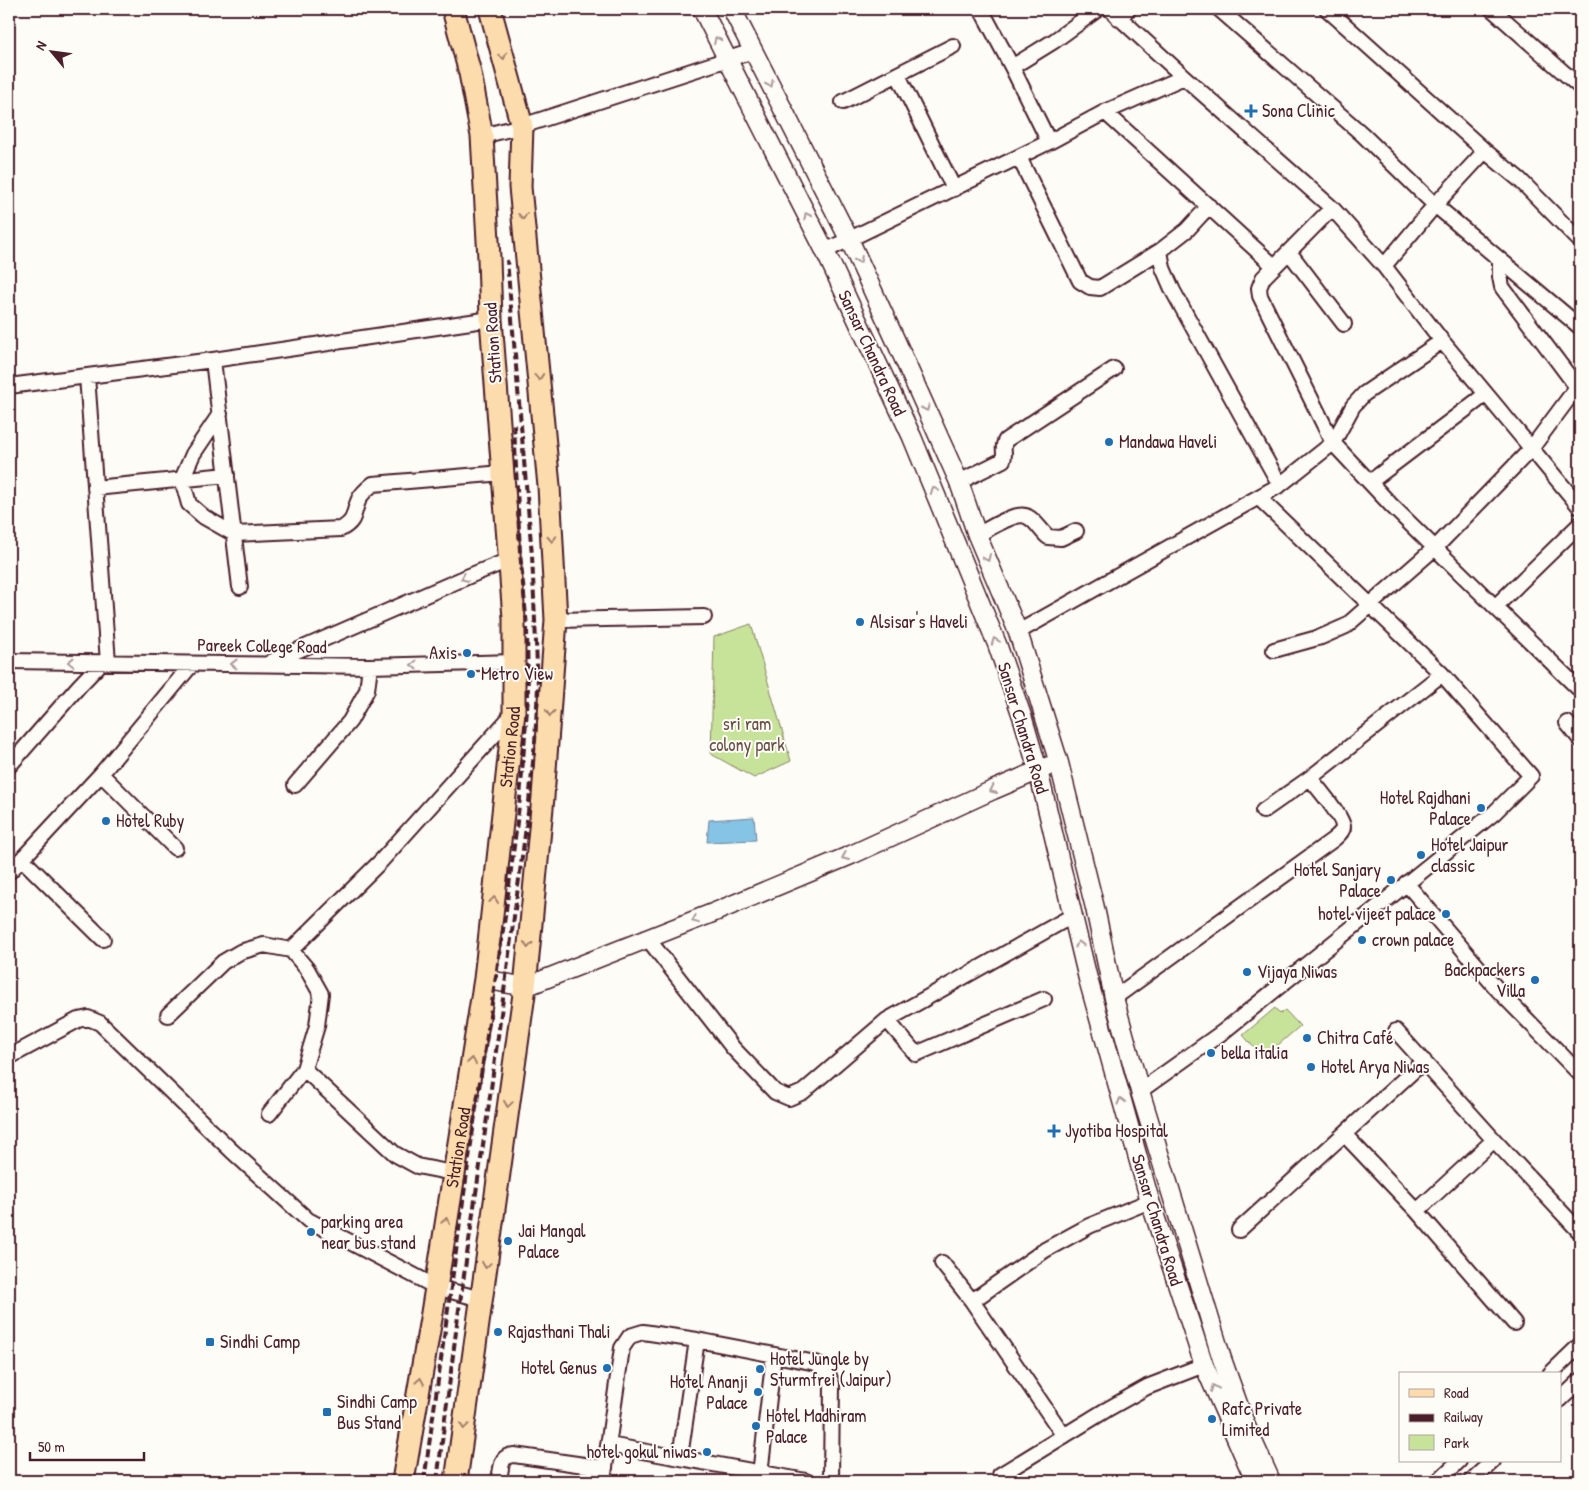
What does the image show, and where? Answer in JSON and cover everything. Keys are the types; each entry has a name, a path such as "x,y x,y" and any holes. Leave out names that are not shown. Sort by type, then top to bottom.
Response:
{"main road":[{"name":"Station Road","path":"403,1481 485,980 514,712 514,618 491,319 482,136 470,73 453,9"},
{"path":"456,1481 525,987 543,797 556,620 549,486 520,187 522,126 490,9"}],"street":[{"name":"Sansar Chandra Road","path":"702,9 825,251 912,437 997,644 1023,719 1038,770 1072,916 1150,1202 1204,1365 1255,1481"},
{"name":"Sansar Chandra Road","path":"732,9 849,239 959,482 977,535 1018,632 1059,763 1095,908 1114,998 1140,1092 1222,1359 1246,1426 1271,1481"},
{"path":"981,9 1049,142"},
{"path":"1012,67 1054,41 1098,9"},
{"path":"1219,9 1362,134 1435,205 1580,326"},
{"path":"1327,9 1485,151 1520,180 1580,241"},
{"path":"1492,9 1580,87"},
{"path":"1119,12 1184,77 1332,208 1384,266 1442,341 1580,508"},
{"path":"843,102 954,46"},
{"path":"482,136 522,126 753,51"},
{"path":"898,75 954,188"},
{"path":"825,251 1019,157 1105,112 1184,77"},
{"path":"1105,112 1274,266"},
{"path":"1384,266 1435,205 1485,151"},
{"path":"1019,157 1080,281 1090,287 1100,288 1160,251 1186,230 1209,206"},
{"path":"1332,208 1274,266 1259,288 1260,296 1333,443 1580,690"},
{"path":"1160,251 1163,268 1173,290 1280,485"},
{"path":"1289,252 1344,324"},
{"path":"1274,650 1320,637 1346,626 1436,547 1531,449 1579,385 1502,287 1500,260"},
{"path":"9,386 213,360 491,319"},
{"path":"1018,632 1280,485 1333,443 1353,406 1364,394 1442,341"},
{"path":"213,360 240,587"},
{"path":"959,482 1003,460 1005,456 1003,448 1006,440 1114,370"},
{"path":"9,766 78,686 104,662 87,376"},
{"path":"1370,482 1486,394"},
{"path":"220,414 193,454 182,480 189,504 204,517 234,534 340,529 349,525 354,518 359,499 366,489 373,484 503,473"},
{"path":"95,488 227,475"},
{"path":"1140,1092 1224,1031 1494,813 1531,776 1442,674 1259,498"},
{"path":"977,535 1016,515 1026,515 1048,537 1061,538 1076,531"},
{"path":"1496,606 1580,524"},
{"path":"266,664 509,560"},
{"path":"556,620 704,617"},
{"name":"Pareek College Road","path":"9,661 370,666 515,662"},
{"path":"9,872 101,774 192,664"},
{"path":"295,785 350,721 367,690 370,666"},
{"path":"1263,811 1310,778 1442,674"},
{"path":"291,950 382,861 514,712"},
{"path":"1567,723 1580,739"},
{"path":"485,980 525,987 715,912 850,855 1038,770 1059,763"},
{"path":"101,774 175,848"},
{"path":"1114,998 1334,839 1341,832 1343,827 1340,818 1310,778"},
{"path":"22,859 103,939"},
{"path":"1406,883 1498,990 1580,1074"},
{"path":"648,938 733,1048 775,1092 789,1098 803,1092 887,1020 1072,916"},
{"path":"168,1015 222,962 234,955 264,945 291,950 308,969 321,994 317,1026 304,1069 269,1114"},
{"path":"887,1020 916,1054 1044,999"},
{"path":"9,1057 78,1020 88,1018 100,1023 232,1151 308,1220 436,1287 481,1299"},
{"path":"1396,1031 1580,1232"},
{"path":"1239,1230 1424,1061"},
{"path":"304,1069 395,1154 417,1166 454,1173"},
{"path":"1344,1134 1417,1211 1514,1323"},
{"path":"1417,1211 1494,1140"},
{"path":"972,1302 1045,1250 1089,1226 1150,1202"},
{"path":"942,1263 972,1302 1064,1436"},
{"path":"498,1481 502,1462 505,1458 514,1455 604,1475 622,1348 630,1336 644,1332 697,1340 816,1363 827,1371 832,1384 832,1481"},
{"path":"680,1457 697,1340"},
{"path":"1552,1372 1580,1345"},
{"path":"760,1474 774,1355"},
{"path":"1000,1475 1147,1387 1204,1365"},
{"path":"1562,1398 1580,1381"},
{"path":"609,1445 806,1481"},
{"path":"1438,1481 1458,1462"},
{"path":"1471,1481 1492,1462"}],"green space":[{"name":"sri ram colony park","path":"751,624 791,761 754,778 711,754 714,637"},
{"path":"1275,1008 1280,1014 1285,1010 1300,1026 1263,1058 1243,1035"}],"water":[{"path":"754,817 756,840 707,842 709,820"}],"railway":[{"path":"437,1481 528,812 535,742 538,687 532,555 507,260"},
{"path":"424,1481 476,1108 506,910 520,798 528,697 527,627 520,552 514,424"}],"place":[{"name":"Sona Clinic","path":"1251,111"},
{"name":"Mandawa Haveli","path":"1109,442"},
{"name":"Alsisar's Haveli","path":"860,622"},
{"name":"Axis","path":"467,653"},
{"name":"Metro View","path":"471,674"},
{"name":"Hotel Rajdhani Palace","path":"1481,808"},
{"name":"Hotel Ruby","path":"106,821"},
{"name":"Hotel Jaipur classic","path":"1421,855"},
{"name":"Hotel Sanjary Palace","path":"1391,880"},
{"name":"hotel vijeet palace","path":"1446,914"},
{"name":"crown palace","path":"1362,940"},
{"name":"Vijaya Niwas","path":"1247,972"},
{"name":"Backpackers Villa","path":"1535,980"},
{"name":"Chitra Café","path":"1307,1038"},
{"name":"bella italia","path":"1211,1053"},
{"name":"Hotel Arya Niwas","path":"1311,1067"},
{"name":"Jyotiba Hospital","path":"1054,1131"},
{"name":"parking area near bus stand","path":"311,1232"},
{"name":"Jai Mangal Palace","path":"508,1241"},
{"name":"Rajasthani Thali","path":"498,1332"},
{"name":"Sindhi Camp","path":"210,1342"},
{"name":"Hotel Genus","path":"607,1368"},
{"name":"Hotel Jungle by Sturmfrei (Jaipur)","path":"760,1369"},
{"name":"Hotel Ananji Palace","path":"758,1392"},
{"name":"Sindhi Camp Bus Stand","path":"327,1412"},
{"name":"Rafc Private Limited","path":"1212,1419"},
{"name":"Hotel Madhiram Palace","path":"756,1426"},
{"name":"hotel gokul niwas","path":"707,1452"}]}
